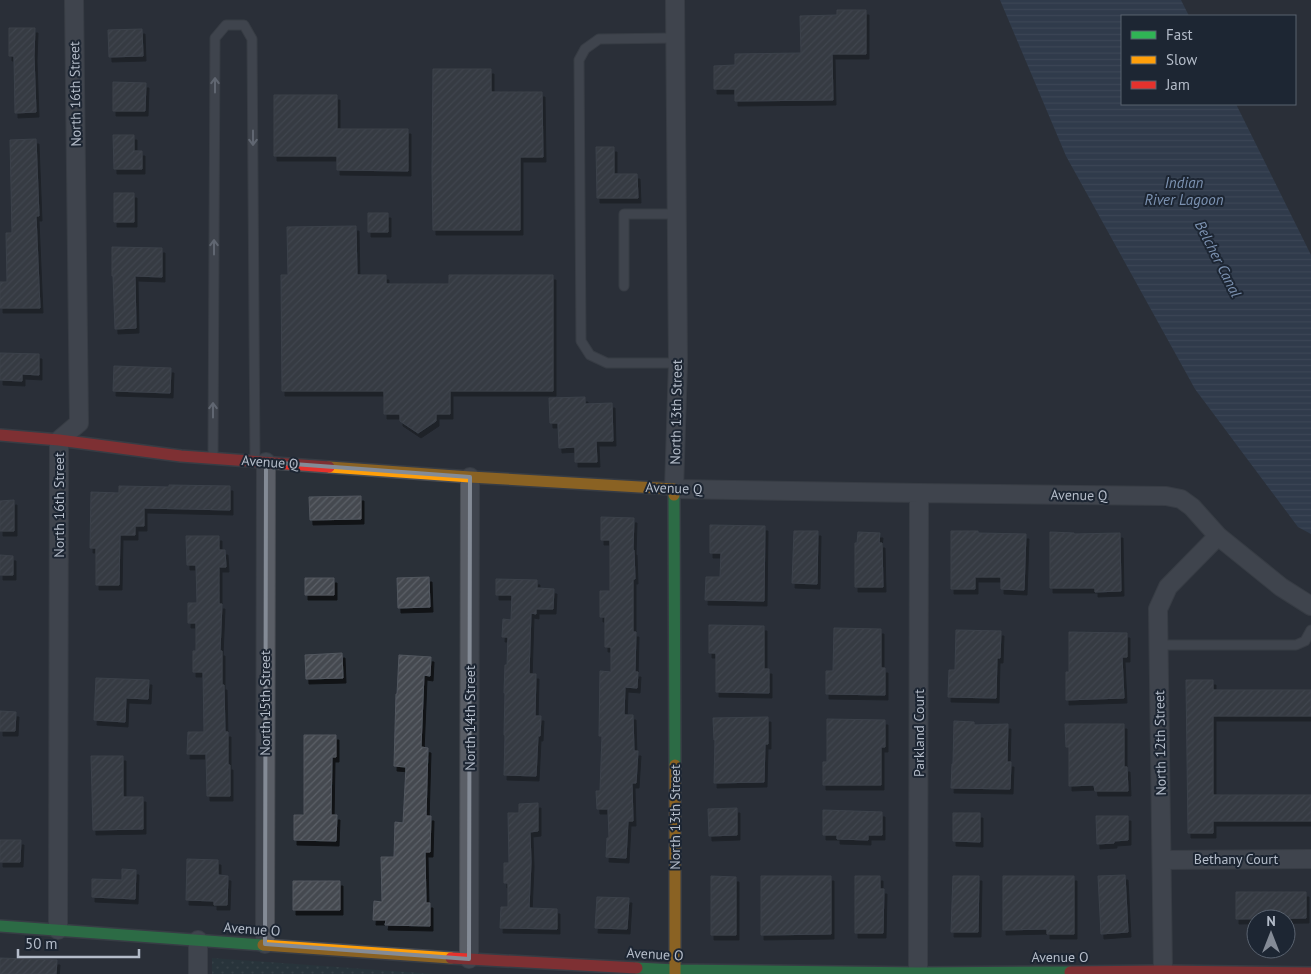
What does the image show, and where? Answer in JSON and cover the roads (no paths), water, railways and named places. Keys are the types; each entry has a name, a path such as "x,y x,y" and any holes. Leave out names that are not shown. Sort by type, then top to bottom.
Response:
{"street":[{"name":"North 16th Street","path":"58,930 59,440 79,423 74,0"},
{"name":"North 13th Street","path":"675,0 678,363 674,488 675,972"},
{"name":"Avenue Q","path":"0,435 59,440 181,456 470,477 674,488 1166,496 1181,499 1192,507 1218,536 1281,587 1311,606"},
{"name":"North 15th Street","path":"260,462 265,944"},
{"name":"North 14th Street","path":"469,959 470,477"},
{"name":"Parkland Court","path":"918,973 919,493"},
{"name":"North 12th Street","path":"1163,971 1158,609 1168,587 1218,536"},
{"name":"Bethany Court","path":"1162,860 1311,859"},
{"name":"Avenue O","path":"0,926 675,972 1163,971 1311,973"},
{"path":"198,940 198,974"}],"lane":[{"path":"213,458 215,38 226,24 244,24 252,39 260,462"},
{"path":"675,38 599,39 585,49 579,60 580,331 581,341 590,355 607,364 678,363"},
{"path":"624,286 624,214 676,214"},
{"path":"1159,645 1296,645 1305,641 1311,630"}],"water":[{"name":"Indian River Lagoon","path":"1000,0 1181,0 1188,15 1121,15 1121,105 1236,105 1311,255 1311,534 1298,527 1195,389 1066,156"}],"water label":[{"name":"Belcher Canal","path":"1218,259"}]}
